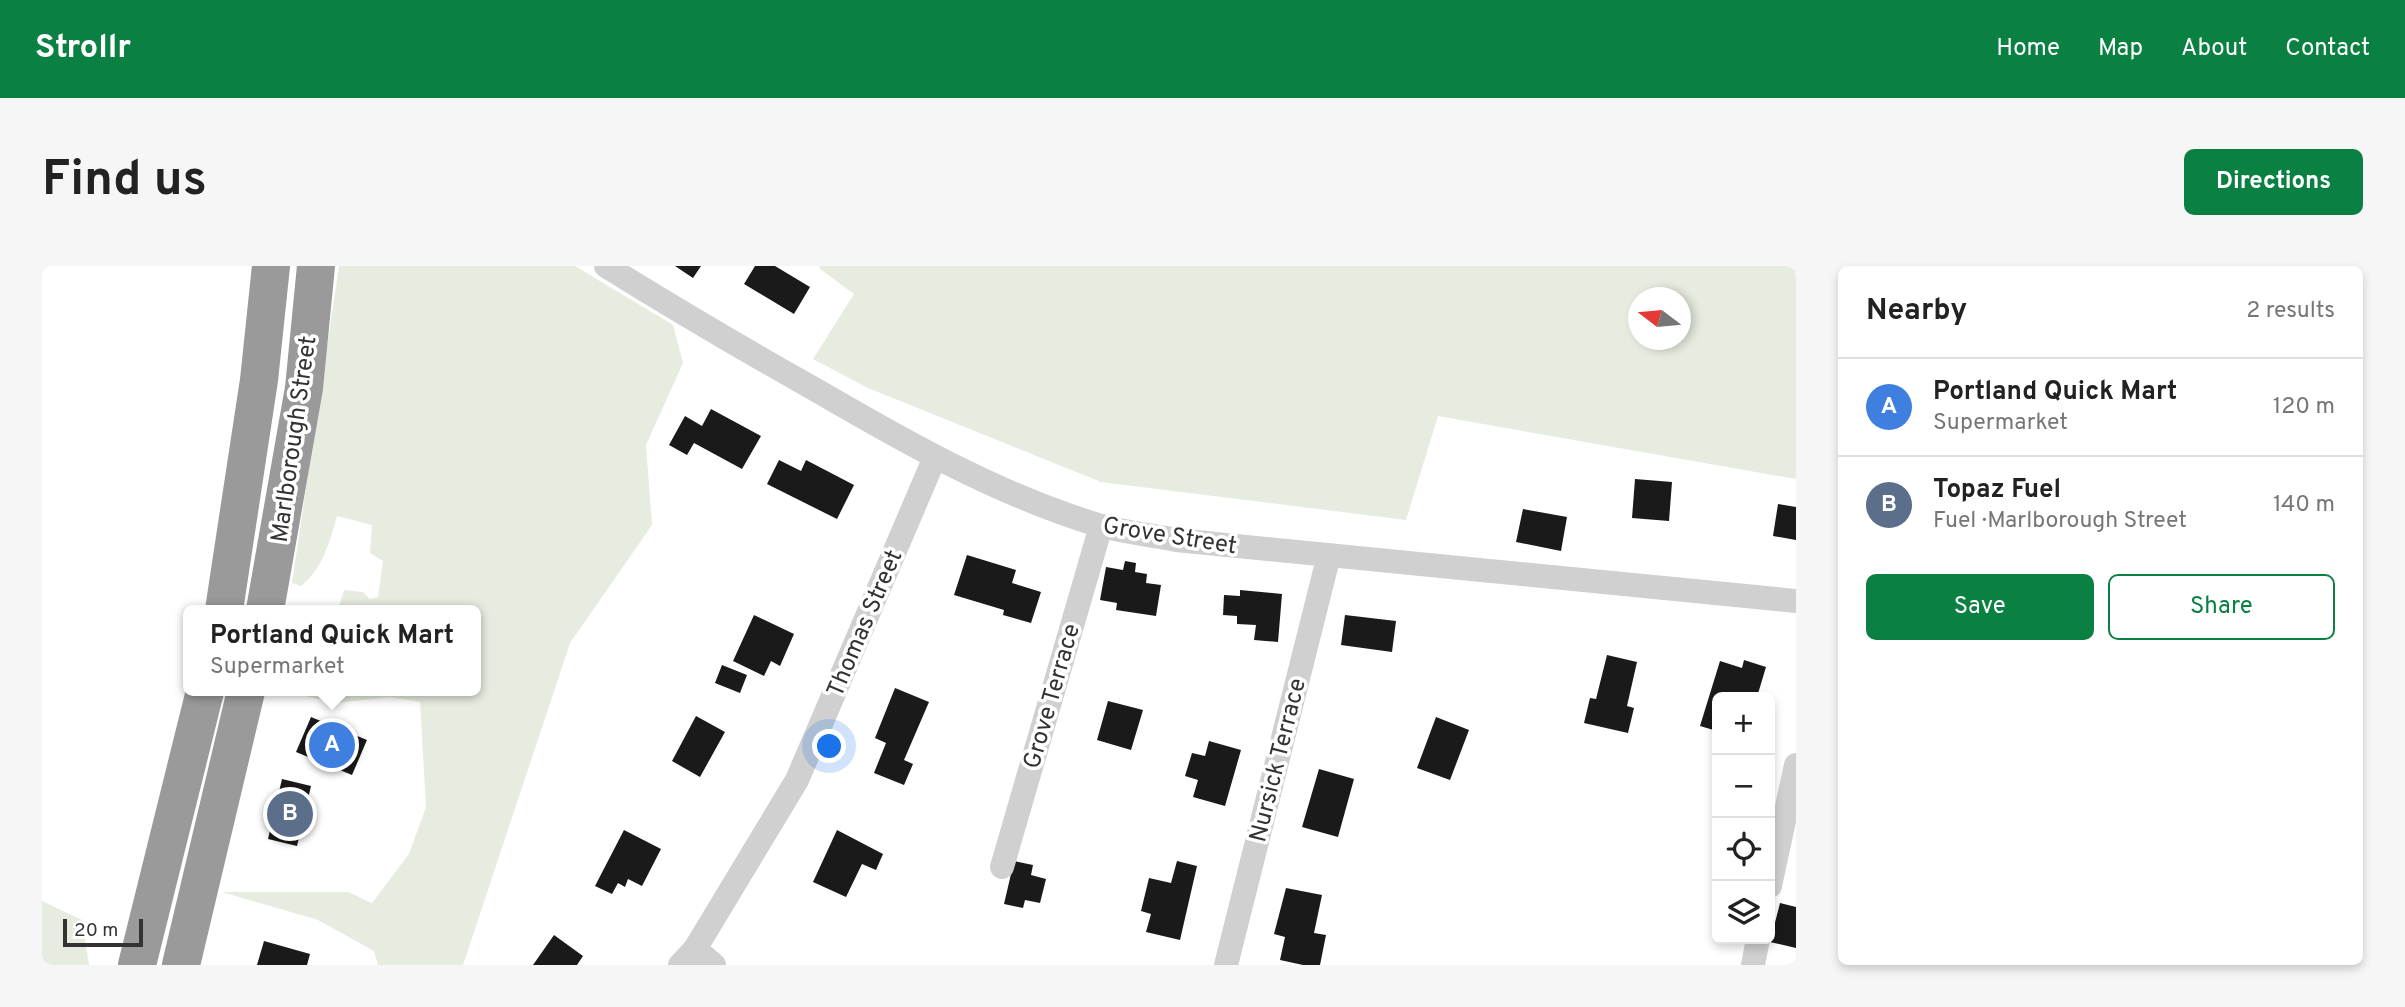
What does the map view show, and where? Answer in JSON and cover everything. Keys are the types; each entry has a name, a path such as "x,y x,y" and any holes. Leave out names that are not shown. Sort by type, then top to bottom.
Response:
{"highway":[{"name":"Marlborough Street","path":"225,605 259,380 271,266"},
{"name":"Marlborough Street","path":"266,605 304,388 316,266"},
{"path":"137,965 204,696"},
{"path":"181,965 245,696"}],"street":[{"name":"Grove Street","path":"606,266 687,316 935,457 995,487 1101,526 1176,540 1796,601"},
{"name":"Thomas Street","path":"696,960 797,780 935,457"},
{"name":"Grove Terrace","path":"1002,867 1101,526"},
{"name":"Nursick Terrace","path":"1226,965 1329,555"},
{"path":"1771,881 1796,765"},
{"path":"1753,965 1757,944"}],"shaded area":[{"path":"339,266 575,266 673,325 683,363 646,445 652,525 570,643 463,965 378,965 374,951 318,920 222,892 348,892 372,903 409,854 426,807 420,702 390,697 336,703 305,696 481,696 481,605 340,605 344,590 363,592 370,599 378,597 383,561 370,553 372,525 337,516 328,545 314,572 301,586 292,583"},
{"path":"819,266 1796,266 1796,479 1438,416 1406,520 1101,482 868,388 813,359 854,294"},
{"path":"42,901 82,920 89,965 42,965"}],"building":[{"path":"675,266 701,266 693,278"},
{"path":"755,266 775,266 810,287 794,314 744,284"},
{"path":"711,409 761,436 742,469 694,443 687,455 669,445 685,416 702,426"},
{"path":"779,460 801,471 806,460 854,485 837,519 767,484"},
{"path":"1635,479 1672,482 1669,521 1632,518"},
{"path":"1778,504 1796,507 1796,540 1773,536"},
{"path":"1523,509 1567,517 1561,551 1516,542"},
{"path":"967,555 1016,570 1012,583 1041,592 1031,623 1003,615 1004,610 954,595"},
{"path":"1125,561 1136,563 1135,572 1147,574 1146,583 1161,585 1156,616 1116,610 1117,603 1100,600 1106,567 1123,570"},
{"path":"1240,590 1282,594 1278,642 1254,640 1256,625 1237,624 1237,616 1223,615 1224,595 1240,596"},
{"path":"754,615 794,634 780,666 771,661 764,676 733,661"},
{"path":"1345,615 1396,621 1392,652 1341,645"},
{"path":"1607,655 1637,662 1627,706 1634,708 1628,733 1584,723 1590,698 1596,699"},
{"path":"1744,660 1766,667 1758,692 1712,692 1712,730 1700,726 1720,661 1742,668"},
{"path":"722,665 747,675 740,693 715,683"},
{"path":"895,688 929,702 904,760 913,764 904,785 874,773 886,743 875,738"},
{"path":"1108,701 1143,710 1131,750 1097,740"},
{"path":"696,716 725,732 700,777 672,761"},
{"path":"311,717 367,740 352,775 296,752"},
{"path":"1436,717 1469,730 1450,780 1417,768"},
{"path":"1209,741 1241,750 1225,806 1193,797 1198,780 1185,776 1192,753 1205,756"},
{"path":"1319,769 1354,779 1338,837 1302,827"},
{"path":"282,779 311,786 297,846 268,839"},
{"path":"624,830 661,849 642,886 628,879 625,887 618,883 612,894 595,886"},
{"path":"837,830 883,854 876,870 862,864 846,897 813,882"},
{"path":"1014,861 1033,865 1031,875 1046,879 1040,903 1025,900 1023,908 1004,904"},
{"path":"1177,861 1197,866 1180,940 1146,932 1151,914 1141,911 1149,878 1171,883"},
{"path":"1286,888 1322,895 1314,933 1326,935 1320,965 1303,965 1280,960 1285,937 1274,934"},
{"path":"1780,903 1796,907 1796,948 1775,943 1775,922"},
{"path":"554,935 583,956 577,965 533,965"},
{"path":"264,941 310,954 307,965 257,965"}],"place":[{"name":"Portland Quick Mart","path":"332,745"},
{"name":"Topaz Fuel","path":"290,814"}]}
